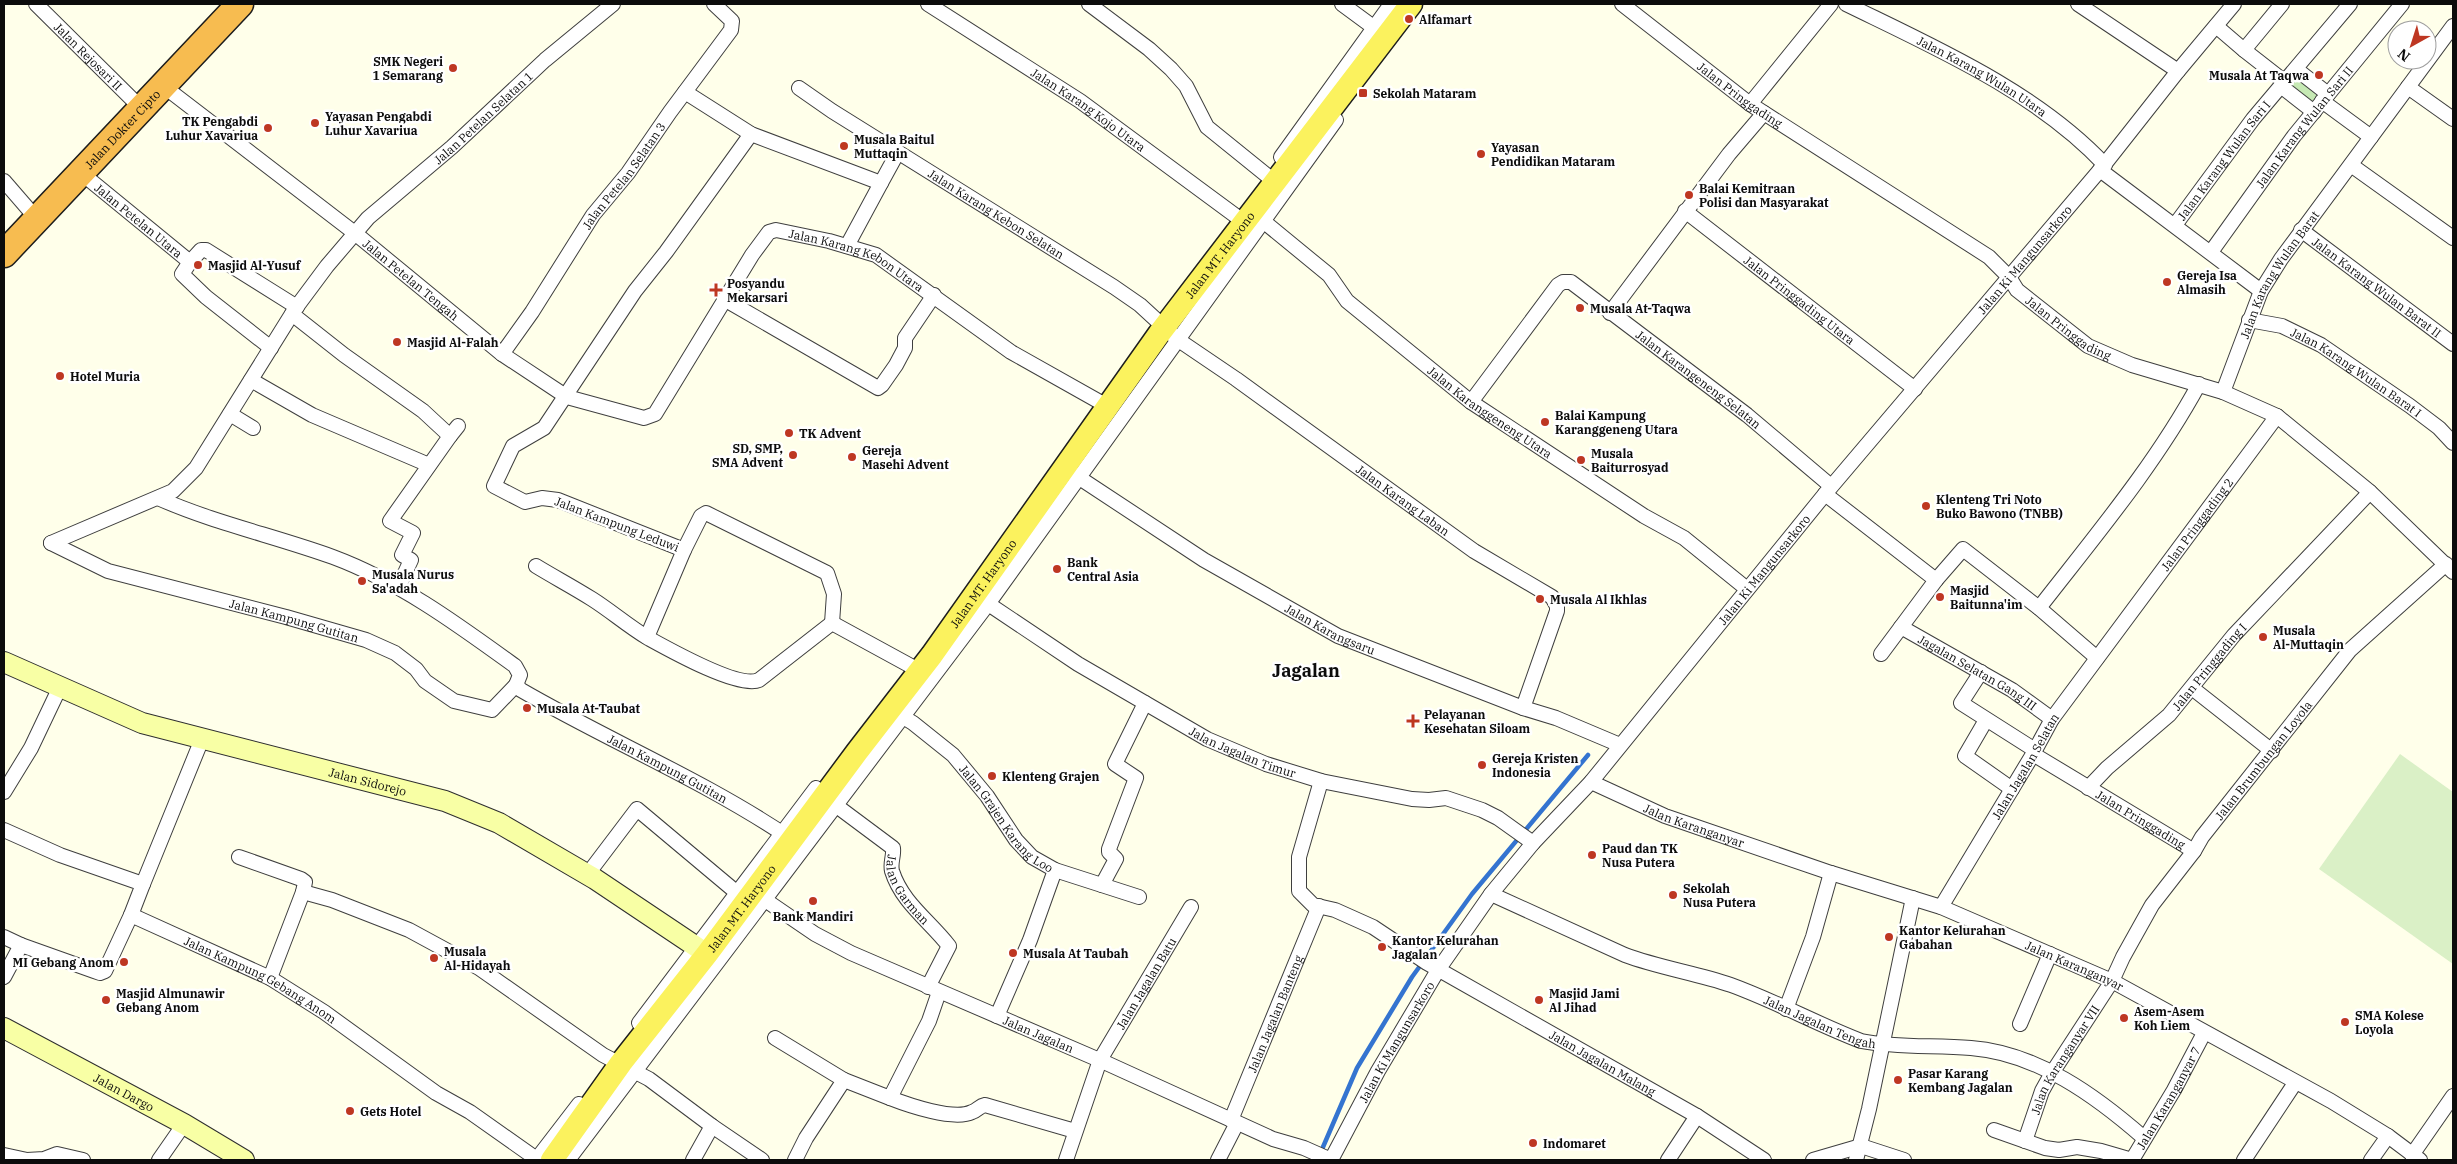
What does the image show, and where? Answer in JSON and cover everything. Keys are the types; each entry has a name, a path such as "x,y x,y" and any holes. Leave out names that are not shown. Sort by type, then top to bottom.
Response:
{"highway":[{"name":"Jalan Dokter Cipto","path":"4,254 240,4"}],"main road":[{"name":"Jalan MT. Haryono","path":"541,1160 592,1106 623,1064 669,1015 701,950 750,896 786,849 830,801 853,749 881,734 927,663 982,600 1070,463 1104,404 1237,245 1249,218 1271,179 1332,117 1353,68 1380,43 1411,4"}],"street":[{"name":"Jalan Rejosari II","path":"36,4 141,108"},
{"name":"Jalan Petelan Selatan 1","path":"51,544 130,507 158,498 184,482 196,468 294,311 327,266 380,206 452,147 545,60 613,4"},
{"name":"Jalan Petelan Selatan 3","path":"502,354 532,312 593,215 628,173 731,30 732,21 714,4"},
{"name":"Jalan Karang Kojo Utara","path":"928,4 1080,101 1249,218"},
{"path":"1089,4 1149,49 1176,73 1186,86 1207,127 1271,179 1353,68"},
{"path":"1342,4 1380,43 1391,4"},
{"name":"Jalan Pringgading","path":"1622,4 1750,104 1989,257 2009,277 2017,290 2039,306 2078,340 2099,352 2132,365 2223,392 2276,416 2370,492 2449,568"},
{"path":"1750,104 1832,4"},
{"name":"Jalan Karang Wulan Utara","path":"1846,4 2012,89 2092,151 2106,171 2127,189 2175,224"},
{"path":"2078,4 2178,71"},
{"name":"Jalan Ki Mangunsarkoro","path":"1329,1159 1378,1071 1428,963 1491,894 1526,837 1591,782 1828,490 2009,277 2106,171 2178,71 2234,4"},
{"path":"2244,50 2282,4"},
{"name":"Jalan Karang Wulan Sari I","path":"2175,224 2253,120 2350,4"},
{"name":"Jalan Karang Wulan Sari II","path":"2211,252 2321,102 2402,4"},
{"path":"2216,26 2284,85 2321,102 2371,137"},
{"name":"Jalan Karang Wulan Barat","path":"2223,392 2261,290 2301,230 2453,26"},
{"path":"2296,69 2321,102"},
{"name":"Jalan Petelan Tengah","path":"162,85 356,234 502,354 567,397"},
{"path":"2408,87 2453,119"},
{"name":"Jalan Karang Kebon Selatan","path":"799,88 1080,265 1140,305 1166,328"},
{"path":"685,92 751,134 881,182"},
{"path":"1610,313 1728,154 1764,113"},
{"path":"786,849 853,749 927,663 1166,328 1249,218 1332,117"},
{"path":"567,397 635,291 666,252 751,134"},
{"path":"847,246 898,152"},
{"path":"2351,164 2453,238"},
{"name":"Jalan Petelan Utara","path":"80,172 190,262 201,250 206,250 294,311"},
{"path":"4,181 36,218"},
{"name":"Jalan Pringgading Utara","path":"1685,211 1915,389"},
{"name":"Jalan Karanggeneng Utara","path":"1249,218 1328,274 1347,301 1471,402 1644,516 1684,538 1747,589"},
{"path":"2175,224 2261,290"},
{"name":"Jalan Karang Kebon Utara","path":"567,397 644,418 654,414 752,255 773,230 847,246 876,255 1011,352 1104,404"},
{"name":"Jalan Karang Wulan Barat II","path":"2301,230 2453,344"},
{"path":"190,262 182,274 206,297 271,348"},
{"name":"Jalan Karangeneng Selatan","path":"1471,402 1561,283 1571,282 1747,415 1828,490 1842,508 1936,580"},
{"name":"Jalan Karang Kebon Utara","path":"724,299 878,388 896,365 905,348 905,338 934,295"},
{"path":"294,311 344,355 454,431 390,521 413,533 402,555 411,560 398,586"},
{"name":"Jalan Karang Wulan Barat I","path":"2249,320 2282,326 2321,345 2410,406 2453,443"},
{"name":"Jalan Karang Laban","path":"1166,328 1474,551 1552,597 1557,611 1524,708"},
{"path":"251,380 312,415 429,465"},
{"path":"2039,608 2145,470 2173,430 2199,384"},
{"name":"Jalan Kampung Leduwi","path":"567,397 544,428 513,446 494,486 525,502 542,498 558,500 684,550"},
{"path":"230,414 253,428"},
{"name":"Jalan Pringgading 2","path":"2117,632 2276,416"},
{"name":"Jalan Karangsaru","path":"1070,463 1204,560 1338,636 1524,708 1556,718 1620,745"},
{"name":"Jalan Pringgading I","path":"2088,788 2107,768 2169,715 2234,635 2370,492"},
{"path":"158,498 211,518 334,558 398,586 515,666 520,675 516,685"},
{"name":"Jalan Kampung Leduwi","path":"647,637 684,550 701,516 706,513 801,558 827,573 834,594 832,623"},
{"name":"Jalan Kampung Gutitan","path":"51,544 108,570 322,626 379,646 396,653 425,681 457,702 492,710 516,685 596,731 710,789 786,849"},
{"path":"1881,654 1936,580 1963,549 2039,608 2097,658"},
{"path":"536,566 592,599 647,637 714,671 744,682 754,683 815,639 832,623 927,663"},
{"name":"Jalan Brumbungan Loyola","path":"2112,981 2152,905 2194,851 2202,837 2272,751 2350,650 2449,568"},
{"name":"Jalan Jagalan Timur","path":"982,600 1078,664 1207,739 1266,764 1321,781 1412,798 1429,800 1446,798 1482,810 1526,837"},
{"name":"Jagalan Selatan Gang III","path":"1901,627 2012,690 2052,719"},
{"name":"Jalan Jagalan Selatan","path":"1941,907 2052,719 2117,632"},
{"name":"Jalan Sidorejo","path":"4,662 142,723 445,801 499,823 587,875 701,950"},
{"path":"1981,672 1961,703 2088,788"},
{"path":"4,792 31,748 60,687"},
{"path":"2192,688 2272,751"},
{"path":"1102,885 1116,858 1109,852 1109,849 1136,778 1115,764 1145,703"},
{"name":"Jalan Grajen Karang Loo","path":"896,713 953,755 987,796 1032,857 1055,870 1139,897"},
{"path":"1986,720 1965,756 2012,789"},
{"path":"830,801 881,734"},
{"path":"4,937 21,946 100,973 107,968 131,915 202,739"},
{"path":"1321,781 1299,864 1299,891 1309,902 1335,910 1373,927 1428,963"},
{"name":"Jalan Karanganyar","path":"1591,782 1665,816 1831,873 1941,907 2112,981 2296,1082 2388,1136 2416,1158"},
{"name":"Jalan Pringgading","path":"2088,788 2194,851"},
{"name":"Jalan Garman","path":"830,801 893,848 892,868 897,882 922,918 949,946 934,990"},
{"name":"Jalan Jagalan","path":"587,875 637,809 750,896 829,942 934,990 1100,1060 1273,1139 1304,1148 1329,1159"},
{"path":"4,830 60,855 143,884"},
{"path":"239,857 302,879 305,882 303,892 270,978"},
{"path":"997,1016 1030,940 1055,870"},
{"path":"1786,1009 1813,938 1831,873"},
{"path":"303,892 332,900 409,930 472,964 580,1040 623,1064 762,1160"},
{"name":"Jalan Jagalan Tengah","path":"1491,894 1625,955 1646,963 1698,974 1734,986 1861,1041 1882,1045 1982,1049 2006,1055 2052,1073 2080,1089 2144,1138"},
{"path":"669,1015 750,896"},
{"path":"1856,1160 1861,1146 1912,898"},
{"name":"Jalan Jagalan Batu","path":"1066,1160 1100,1060 1191,906"},
{"name":"Jalan Jagalan Banteng","path":"1218,1160 1318,906"},
{"name":"Jalan Kampung Gebang Anom","path":"131,915 270,978 324,1012 436,1093 470,1112 541,1160"},
{"path":"4,977 21,946"},
{"path":"623,1064 701,950"},
{"path":"2020,1024 2050,954"},
{"name":"Jalan Jagalan Malang","path":"1428,963 1697,1116 1764,1160"},
{"name":"Jalan Karanganyar VII","path":"2024,1141 2042,1091 2112,981"},
{"path":"890,1098 917,1046 934,990"},
{"name":"Jalan Dargo","path":"4,1028 184,1124 244,1160"},
{"name":"Jalan Karanganyar 7","path":"2132,1160 2174,1090 2204,1033"},
{"path":"775,1038 844,1080 916,1108 950,1114 970,1113 980,1105 986,1105 1076,1131"},
{"path":"796,1160 806,1138 844,1080"},
{"path":"2244,1160 2296,1082"},
{"path":"2416,1158 2453,1096"},
{"path":"568,1160 592,1106"},
{"path":"1668,1160 1697,1116"},
{"path":"159,1160 184,1124"},
{"path":"693,1160 712,1126"},
{"path":"1994,1130 2045,1148 2059,1150 2077,1147 2101,1150 2132,1160"},
{"path":"2371,1160 2388,1136"},
{"path":"1813,1160 1861,1146 1904,1160"},
{"path":"4,1155 36,1160 57,1154 83,1160"}],"green space":[{"path":"2295,74 2321,95 2311,107 2285,86"},
{"path":"2400,754 2453,792 2453,964 2319,869"}],"waterway":[{"path":"1320,1154 1357,1068 1412,977 1472,894 1588,755"}],"place":[{"name":"Alfamart","path":"1409,19"},
{"name":"SMK Negeri 1 Semarang","path":"453,68"},
{"name":"Musala At Taqwa","path":"2319,75"},
{"name":"Sekolah Mataram","path":"1363,93"},
{"name":"Yayasan Pengabdi Luhur Xavariua","path":"315,123"},
{"name":"TK Pengabdi Luhur Xavariua","path":"268,128"},
{"name":"Musala Baitul Muttaqin","path":"844,146"},
{"name":"Yayasan Pendidikan Mataram","path":"1481,154"},
{"name":"Balai Kemitraan Polisi dan Masyarakat","path":"1689,195"},
{"name":"Masjid Al-Yusuf","path":"198,265"},
{"name":"Gereja Isa Almasih","path":"2167,282"},
{"name":"Posyandu Mekarsari","path":"716,290"},
{"name":"Musala At-Taqwa","path":"1580,308"},
{"name":"Masjid Al-Falah","path":"397,342"},
{"name":"Hotel Muria","path":"60,376"},
{"name":"Balai Kampung Karanggeneng Utara","path":"1545,422"},
{"name":"TK Advent","path":"789,433"},
{"name":"SD, SMP, SMA Advent","path":"793,455"},
{"name":"Gereja Masehi Advent","path":"852,457"},
{"name":"Musala Baiturrosyad","path":"1581,460"},
{"name":"Klenteng Tri Noto Buko Bawono (TNBB)","path":"1926,506"},
{"name":"Bank Central Asia","path":"1057,569"},
{"name":"Musala Nurus Sa'adah","path":"362,581"},
{"name":"Masjid Baitunna'im","path":"1940,597"},
{"name":"Musala Al Ikhlas","path":"1540,599"},
{"name":"Musala Al-Muttaqin","path":"2263,637"},
{"name":"Musala At-Taubat","path":"527,708"},
{"name":"Pelayanan Kesehatan Siloam","path":"1413,721"},
{"name":"Gereja Kristen Indonesia","path":"1482,765"},
{"name":"Klenteng Grajen","path":"992,776"},
{"name":"Paud dan TK Nusa Putera","path":"1592,855"},
{"name":"Sekolah Nusa Putera","path":"1673,895"},
{"name":"Bank Mandiri","path":"813,901"},
{"name":"Kantor Kelurahan Gabahan","path":"1889,937"},
{"name":"Kantor Kelurahan Jagalan","path":"1382,947"},
{"name":"Musala At Taubah","path":"1013,953"},
{"name":"Musala Al-Hidayah","path":"434,958"},
{"name":"MI Gebang Anom","path":"124,962"},
{"name":"Masjid Almunawir Gebang Anom","path":"106,1000"},
{"name":"Masjid Jami Al Jihad","path":"1539,1000"},
{"name":"Asem-Asem Koh Liem","path":"2124,1018"},
{"name":"SMA Kolese Loyola","path":"2345,1022"},
{"name":"Pasar Karang Kembang Jagalan","path":"1898,1080"},
{"name":"Gets Hotel","path":"350,1111"},
{"name":"Indomaret","path":"1533,1143"}],"district":[{"name":"Jagalan","path":"1306,670"}]}
